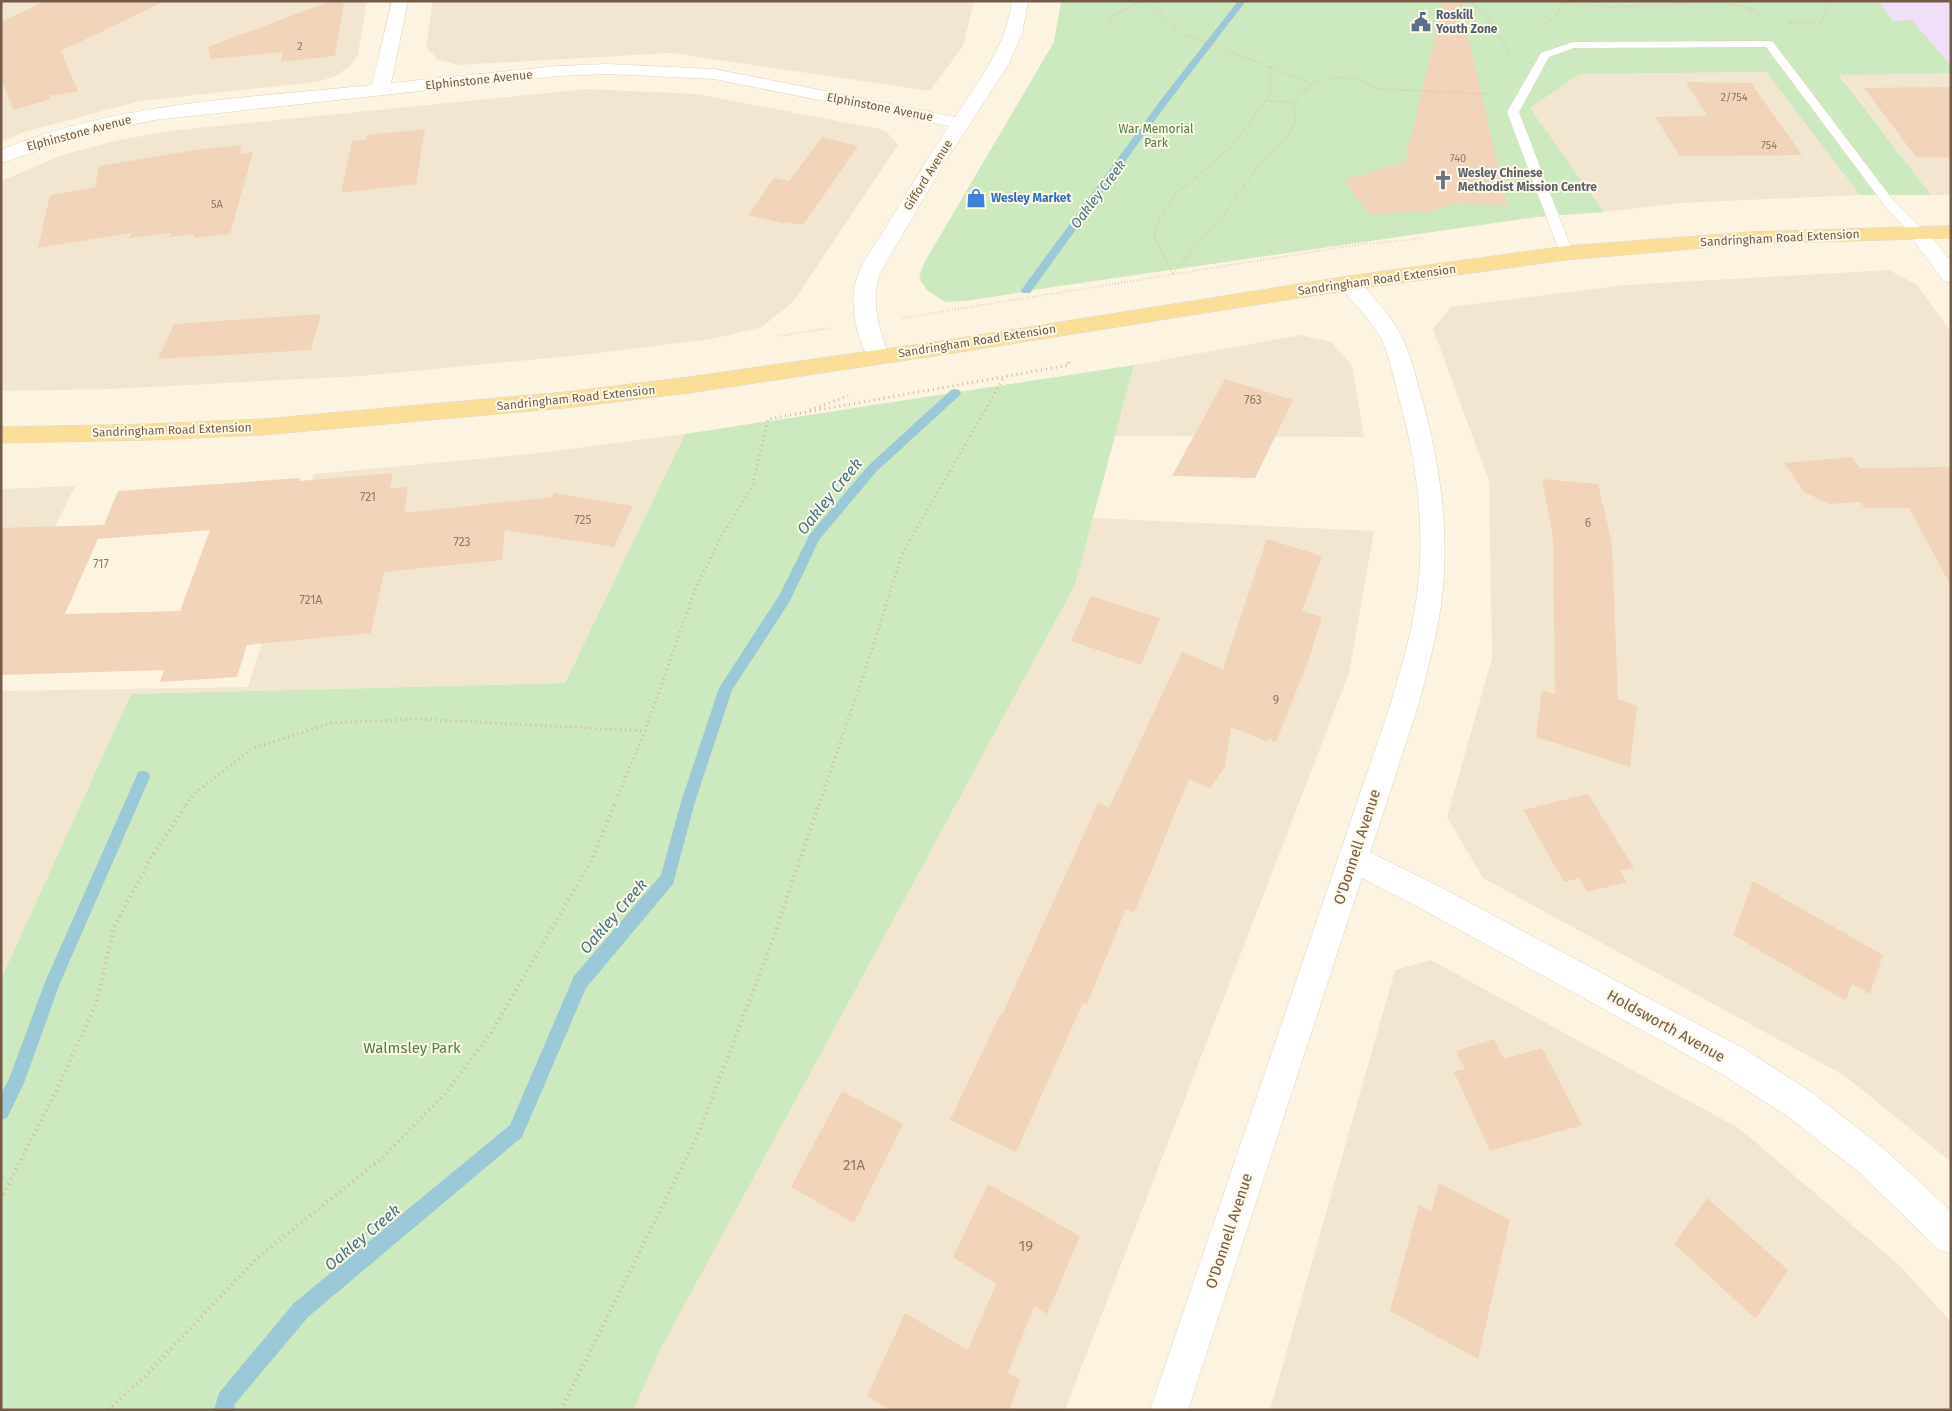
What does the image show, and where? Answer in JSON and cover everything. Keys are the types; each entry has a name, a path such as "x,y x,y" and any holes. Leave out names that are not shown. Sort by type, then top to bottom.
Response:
{"main road":[{"name":"Sandringham Road Extension","path":"1,436 159,432 388,417 574,399 688,385 1349,283 1566,253 1750,238 1951,232"}],"street":[{"path":"380,90 400,1"},
{"name":"Gifford Avenue","path":"878,356 869,331 864,300 869,276 880,252 1008,48 1020,12 1020,1"},
{"name":"Elphinstone Avenue","path":"1,156 64,134 112,121 154,114 558,71 607,69 714,74 960,123"},
{"path":"1917,232 1951,276"},
{"name":"O'Donnell Avenue","path":"1169,1410 1405,703 1423,636 1431,579 1432,528 1419,422 1389,335 1382,323 1349,283"},
{"name":"Holdsworth Avenue","path":"1354,858 1734,1062 1798,1104 1871,1160 1951,1236"}],"lane":[{"path":"1566,253 1514,112 1545,55 1573,45 1769,44 1889,203 1917,232"}],"path":[{"path":"1110,23 1113,15 1141,1 1150,4 1181,33 1311,83"},
{"path":"1471,1 1482,10 1492,23 1512,57"},
{"path":"1784,23 1821,22 1825,16 1827,1"},
{"path":"1562,2 1611,7 1720,2 1744,6 1767,18"},
{"path":"1173,274 1154,236 1161,216 1176,194 1232,146 1265,101 1271,92 1270,67"},
{"path":"1265,101 1293,102 1311,83 1347,76 1366,81 1380,89 1523,96"},
{"path":"1173,274 1228,209 1255,171 1289,134 1296,118 1293,102"},
{"path":"896,319 1355,245 1430,237"},
{"path":"779,336 822,330"},
{"path":"108,1410 144,1377 257,1258 382,1158 444,1095 492,1033 591,861 645,731 695,590 721,537 752,487 768,419 1069,365"},
{"path":"561,1410 699,1132 770,947 865,670 902,554 1004,377"},
{"path":"800,414 853,394"},
{"path":"1,1199 55,1093 96,1004 114,927 152,856 193,795 251,749 331,723 418,719 645,731"}],"shaded area":[{"path":"1,1 367,1 358,54 352,64 336,76 317,82 140,101 24,132 1,142"},
{"path":"433,1 974,1 963,46 930,91 671,53 459,65 439,60 426,47"},
{"path":"1879,1 1951,1 1951,66 1912,21 1893,21"},
{"path":"1766,72 1860,195 1681,203 1604,212 1530,108 1580,74"},
{"path":"1951,73 1951,195 1931,195 1839,74"},
{"path":"587,89 696,94 885,130 898,145 793,302 762,327 712,339 581,355 361,376 112,389 1,391 1,181 62,155 115,141 169,131"},
{"path":"1889,270 1917,285 1951,332 1951,1162 1845,1076 1483,878 1447,817 1492,658 1489,481 1433,329 1451,307 1626,285"},
{"path":"1301,335 1331,342 1352,365 1364,437 1115,436 1134,365"},
{"path":"685,434 565,683 131,694 1,979 1,691 248,687 314,474 531,454"},
{"path":"75,486 1,637 1,489"},
{"path":"1093,518 1374,531 1349,673 1065,1410 634,1410 659,1352 1075,585"},
{"path":"1431,960 1740,1129 1900,1266 1951,1322 1951,1410 1270,1410 1395,970"}],"green space":[{"name":"War Memorial Park","path":"1061,1 1879,1 1893,21 1912,20 1951,66 1951,73 1839,75 1931,195 1860,195 1766,72 1580,74 1530,108 1604,212 1537,217 967,301 945,302 927,290 919,278 924,263 1054,42"},
{"name":"Walmsley Park","path":"1134,365 1075,585 659,1352 634,1410 1,1410 1,979 131,694 565,683 685,434"}],"building":[{"path":"45,1 165,1 61,51 78,91 49,96 51,99 14,110 1,80 1,22"},
{"path":"331,1 344,1 335,56 281,62 283,52 211,59 208,47"},
{"path":"1444,1 1460,1 1507,206 1457,203 1424,213 1417,211 1370,215 1344,180 1405,162"},
{"path":"1686,82 1751,83 1802,155 1680,156 1655,117 1707,116"},
{"path":"1951,87 1951,158 1916,157 1864,88"},
{"path":"425,129 416,184 341,193 352,141 366,140 367,135"},
{"path":"822,137 858,146 803,225 787,222 786,224 748,215 774,178 789,181"},
{"path":"242,145 239,154 253,152 230,234 193,238 194,234 169,237 171,233 129,238 131,233 38,248 50,195 95,187 99,166 202,149"},
{"path":"321,314 311,350 158,359 174,324"},
{"path":"1225,379 1293,400 1255,478 1172,476"},
{"path":"1852,457 1860,468 1951,467 1951,586 1909,508 1865,508 1860,502 1829,504 1804,492 1784,463"},
{"path":"393,473 390,488 408,487 404,513 552,497 554,493 633,506 614,547 505,530 502,560 384,572 371,633 247,645 237,677 160,682 164,670 1,675 1,528 104,525 118,491 300,478 299,481","holes":["210,530 180,611 65,614 100,534 98,539"]},
{"path":"1542,479 1598,484 1612,544 1618,699 1637,706 1630,767 1536,737 1542,690 1555,694 1553,537"},
{"path":"1267,539 1322,556 1302,611 1322,617 1309,659 1276,742 1268,739 1268,742 1231,727 1225,767 1210,788 1189,779 1134,913 1126,909 1087,1004 1083,1003 1016,1152 950,1120 1000,1015 1002,1015 1098,803 1109,808 1182,652 1223,669"},
{"path":"1091,596 1160,618 1141,665 1071,641"},
{"path":"1588,794 1634,868 1620,871 1627,882 1587,892 1579,878 1564,882 1523,810"},
{"path":"1753,881 1883,955 1870,994 1852,984 1846,1001 1733,935"},
{"path":"1494,1039 1504,1059 1542,1048 1582,1125 1490,1151 1454,1072 1465,1069 1456,1051"},
{"path":"842,1091 903,1124 854,1223 791,1187"},
{"path":"1439,1183 1510,1220 1478,1359 1390,1311 1419,1205 1431,1212"},
{"path":"988,1184 1080,1236 1047,1314 1034,1306 1008,1373 1020,1380 1009,1410 890,1410 867,1396 905,1313 968,1350 996,1284 953,1257"},
{"path":"1707,1198 1788,1270 1756,1319 1674,1244"}],"waterway":[{"name":"Oakley Creek","path":"1026,291 1163,103 1242,1"},
{"name":"Oakley Creek","path":"224,1410 226,1400 301,1310 516,1131 580,982 668,879 688,802 726,688 785,597 814,537 872,469 955,393"},
{"path":"1,1112 16,1083 53,982 143,777"}],"place":[{"name":"Roskill Youth Zone","path":"1421,22"},
{"name":"Wesley Chinese Methodist Mission Centre","path":"1443,180"},
{"name":"Wesley Market","path":"976,198"}]}
